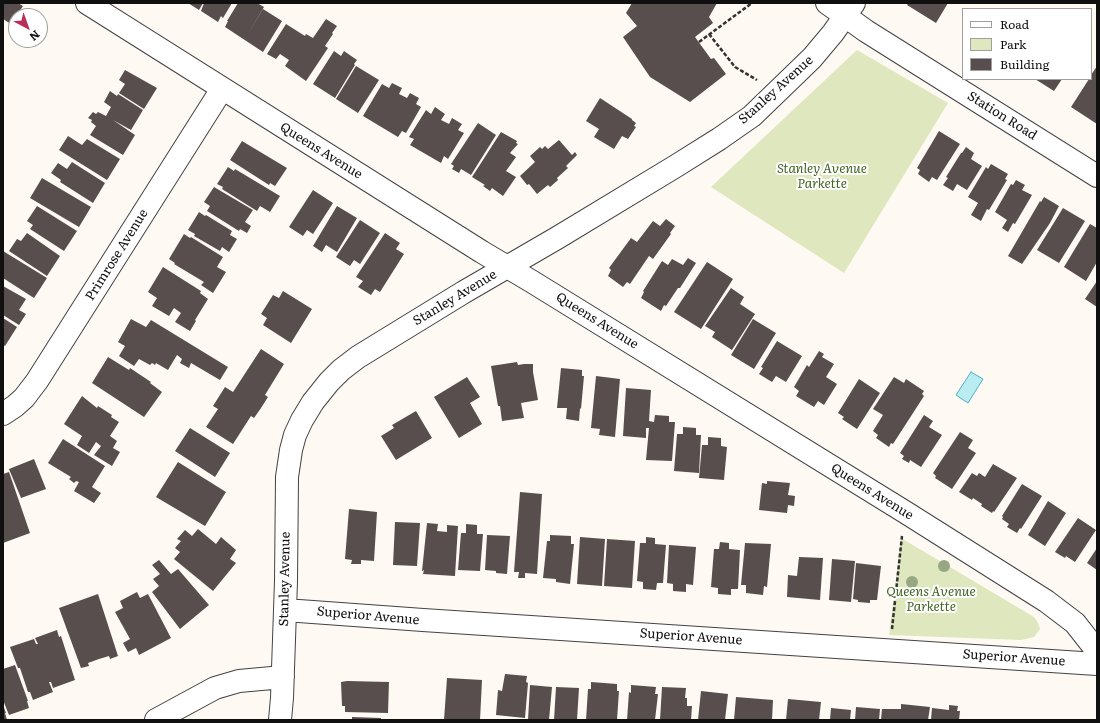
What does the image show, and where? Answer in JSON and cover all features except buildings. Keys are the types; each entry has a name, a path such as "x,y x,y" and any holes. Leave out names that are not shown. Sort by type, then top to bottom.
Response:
{"street":[{"name":"Queens Avenue","path":"87,3 507,267 905,512 1046,601 1075,623 1097,651"},
{"name":"Station Road","path":"827,3 850,10 1097,176"},
{"name":"Stanley Avenue","path":"280,720 285,610 287,477 295,435 313,402 329,382 341,370 358,357 719,139 752,116 812,58 850,10"},
{"name":"Primrose Avenue","path":"3,414 24,398 37,381 222,88"},
{"name":"Superior Avenue","path":"285,610 1097,664"},
{"path":"156,720 215,688 239,681 283,677"}],"path":[{"path":"699,42 752,3"},
{"path":"709,34 735,67 776,93"},
{"path":"890,650 905,512"}],"green space":[{"name":"Stanley Avenue Parkette","path":"857,50 948,103 844,273 711,187"},
{"name":"Queens Avenue Parkette","path":"901,538 1034,617 1040,629 1034,637 1021,640 889,635"}],"water":[{"path":"971,372 983,379 968,403 956,395"}]}
